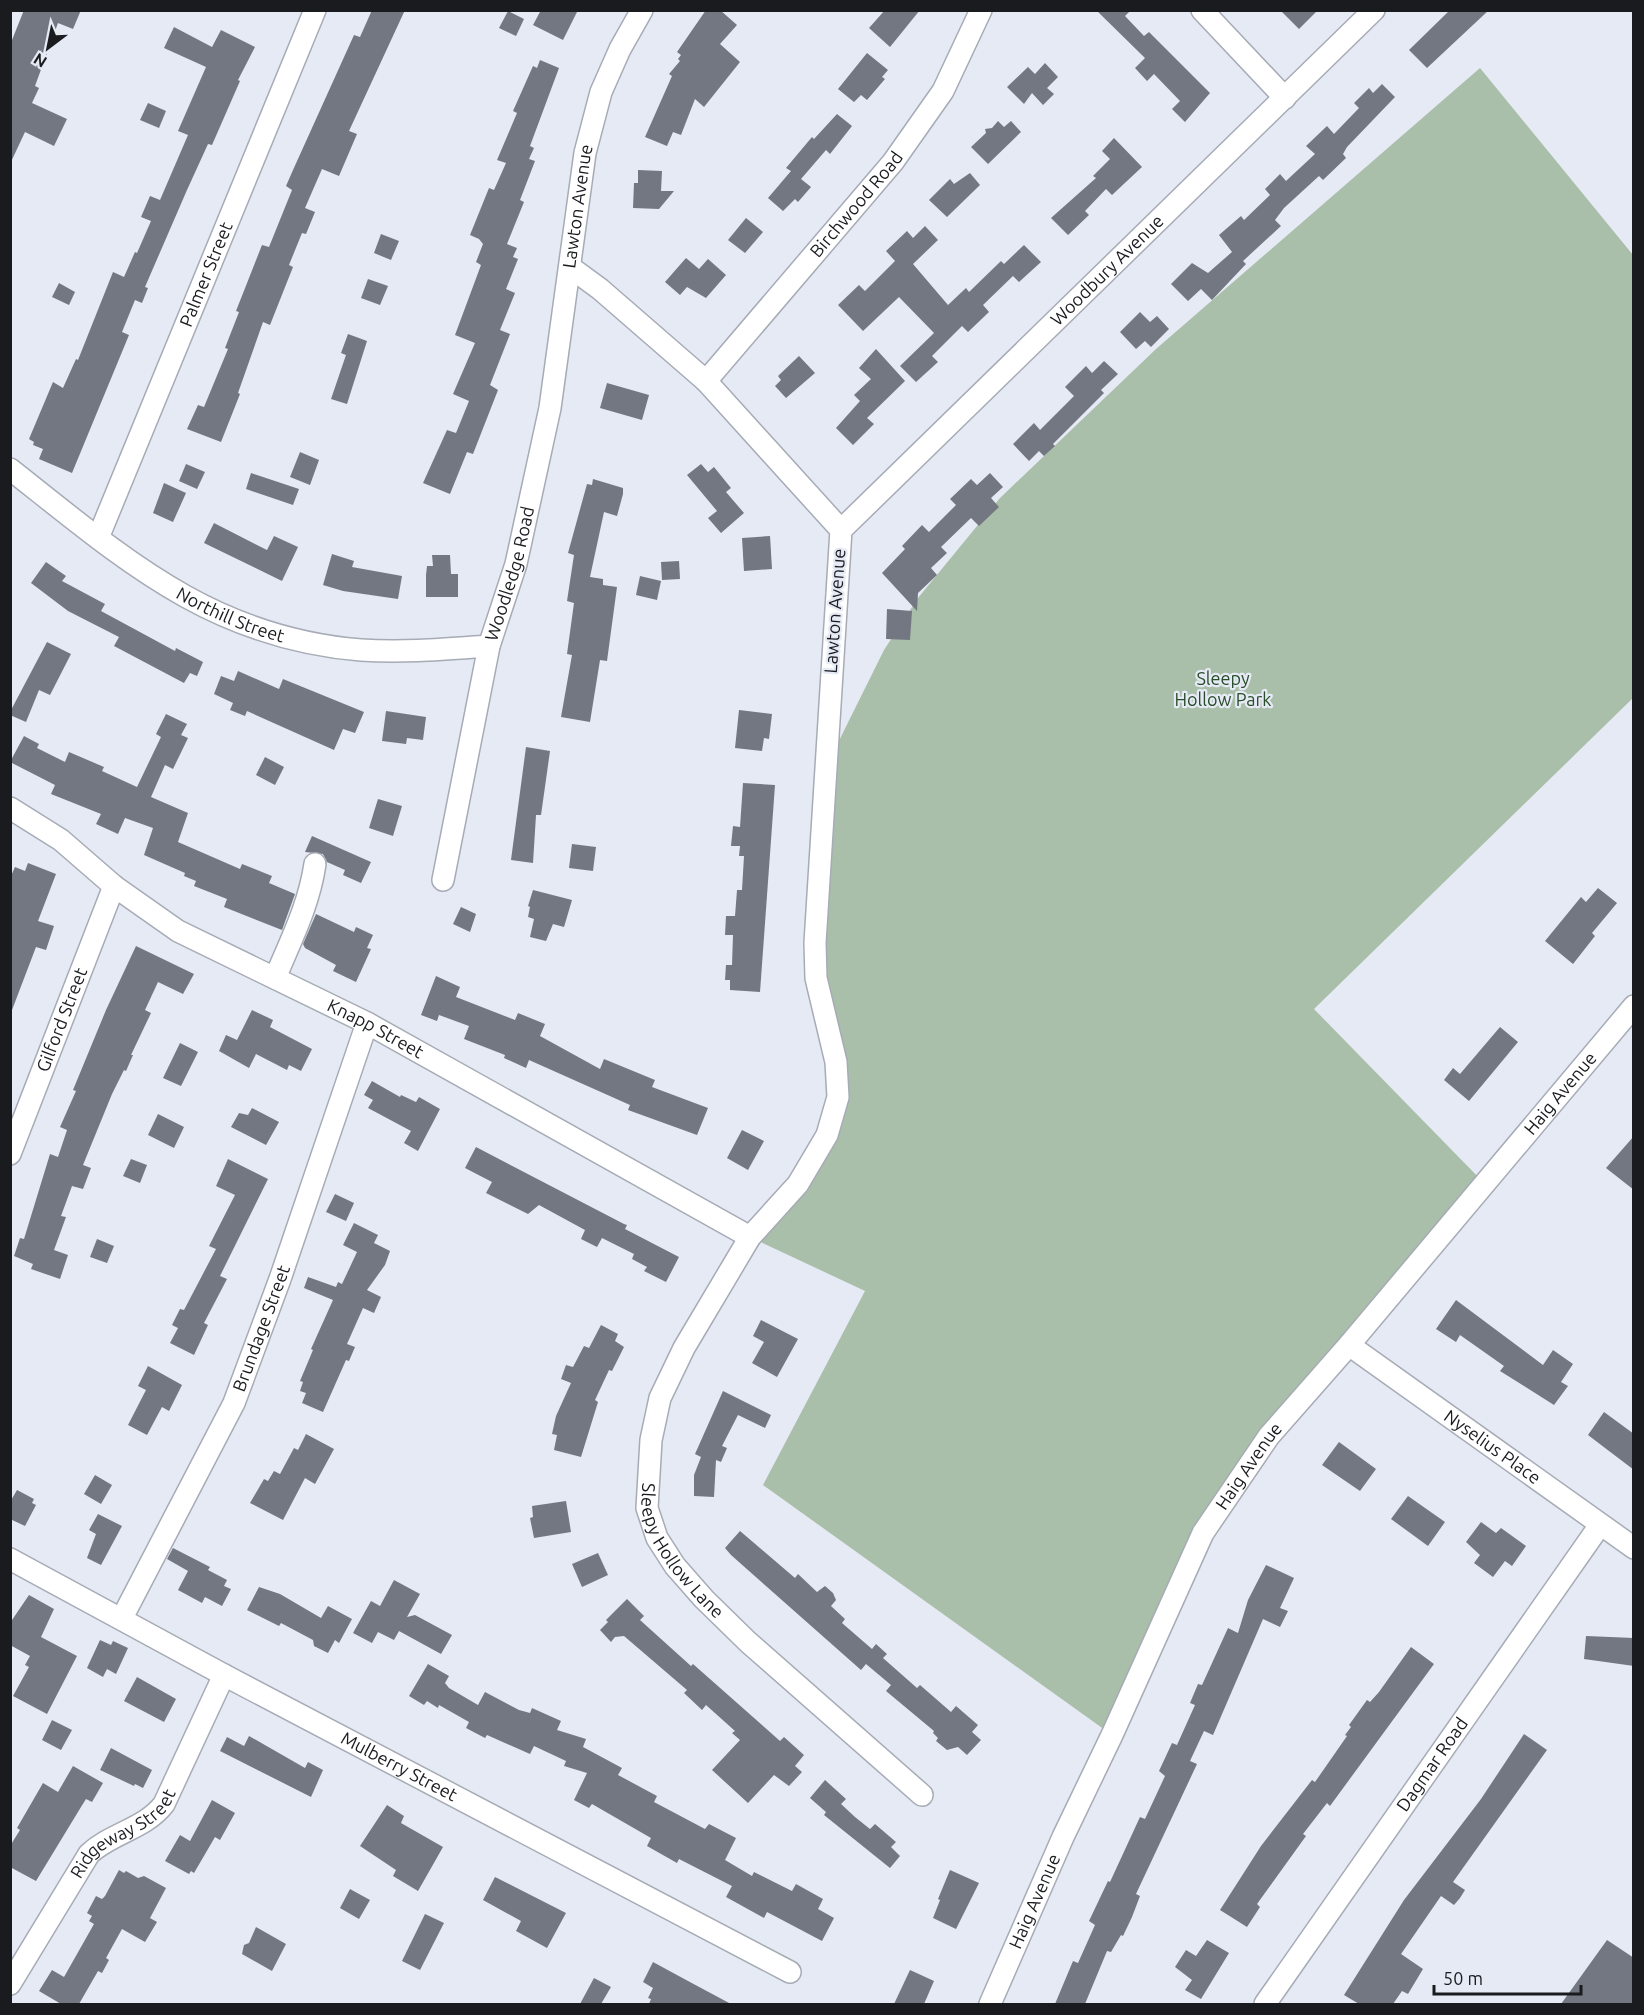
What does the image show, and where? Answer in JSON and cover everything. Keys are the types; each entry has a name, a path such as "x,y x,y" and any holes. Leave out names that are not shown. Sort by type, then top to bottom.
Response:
{"street":[{"name":"Palmer Street","path":"98,538 315,10"},
{"name":"Lawton Avenue","path":"642,10 620,49 601,92 585,153 570,267 600,289 706,381 841,530 815,943 816,978 836,1062 838,1097 827,1135 798,1184 750,1237"},
{"name":"Birchwood Road","path":"706,381 893,162 943,91 981,10"},
{"path":"1203,10 1285,98"},
{"name":"Woodbury Avenue","path":"841,530 1374,10"},
{"name":"Woodledge Road","path":"443,880 489,646 516,564 550,408 570,267"},
{"name":"Northill Street","path":"10,469 134,566 221,616 269,632 323,645 362,650 410,651 489,646"},
{"name":"Knapp Street","path":"10,808 61,840 114,886 178,931 367,1023 750,1237"},
{"path":"275,978 303,915 312,889 315,864"},
{"name":"Gilford Street","path":"10,1154 114,886"},
{"name":"Haig Avenue","path":"990,2004 1063,1837 1112,1735 1203,1533 1269,1436 1349,1345 1634,1006"},
{"name":"Brundage Street","path":"122,1618 234,1403 280,1279 367,1023"},
{"name":"Sleepy Hollow Lane","path":"750,1237 684,1348 660,1398 651,1440 647,1508 650,1518 657,1538 675,1566 704,1599 748,1642 922,1795"},
{"name":"Nyselius Place","path":"1349,1345 1634,1548"},
{"name":"Dagmar Road","path":"1265,2004 1600,1525"},
{"name":"Mulberry Street","path":"10,1559 224,1675 790,1972"},
{"name":"Ridgeway Street","path":"10,1984 89,1854 99,1844 150,1820 164,1804 224,1675"}],"green space":[{"name":"Sleepy Hollow Park","path":"1480,68 1633,255 1633,698 1314,1009 1485,1184 1231,1491 1112,1735 763,1485 865,1291 750,1237 776,1211 838,1097 816,978 821,777 884,650 918,598 1000,498 1156,349"}],"building":[{"path":"24,10 81,10 73,29 58,23 35,86 39,88 32,103 67,119 54,146 25,132 10,164 10,45"},
{"path":"372,10 405,10 349,131 357,134 339,176 322,169 305,208 315,212 306,234 302,233 289,265 293,267 270,325 263,322 238,393 240,394 221,442 187,429 198,405 204,407 228,349 225,348 239,312 236,311 262,245 269,247 292,190 286,186 293,170 354,35 360,37"},
{"path":"541,10 578,10 563,40 533,25"},
{"path":"706,10 720,10 737,25 720,44 740,62 704,107 695,99 681,135 673,132 667,146 645,137 672,76 669,74 680,61 678,59 681,55 677,52"},
{"path":"885,10 920,10 890,47 869,28"},
{"path":"1096,10 1131,10 1125,16 1144,36 1149,32 1210,93 1185,122 1172,109 1180,101 1154,74 1147,81 1135,68 1145,58"},
{"path":"1280,10 1318,10 1299,29"},
{"path":"1450,10 1489,10 1427,68 1409,50"},
{"path":"508,11 524,19 516,36 499,28"},
{"path":"174,27 212,47 221,30 255,47 238,80 240,81 212,145 208,144 187,190 145,287 148,288 142,303 135,300 122,332 129,335 72,473 39,459 43,449 33,445 34,442 29,439 53,382 63,388 76,359 78,360 113,272 124,277 135,252 137,253 151,221 141,217 150,196 160,200 188,135 178,131 206,67 164,48"},
{"path":"867,53 888,70 882,77 885,79 867,100 861,95 854,102 838,89"},
{"path":"540,60 559,68 530,146 534,148 529,159 535,161 520,200 524,202 507,244 517,248 513,257 518,259 506,289 515,293 500,330 510,334 490,385 498,390 473,454 467,452 450,494 423,483 447,430 456,433 469,401 453,394 475,343 455,335 481,265 476,262 483,244 479,239 470,235 489,188 494,190 506,163 497,160 517,113 513,111 533,66 537,68"},
{"path":"1045,63 1058,77 1047,88 1054,94 1043,105 1032,93 1024,104 1007,87 1028,67 1035,74"},
{"path":"1382,84 1395,97 1347,147 1343,154 1346,158 1323,180 1319,176 1284,208 1275,220 1281,226 1243,261 1246,264 1212,300 1201,289 1188,301 1171,284 1192,263 1208,273 1232,252 1219,235 1241,216 1244,220 1270,195 1265,189 1280,174 1286,181 1315,154 1306,146 1327,126 1334,134 1359,108 1354,103 1369,88 1373,93"},
{"path":"148,103 166,111 159,128 140,120"},
{"path":"837,114 852,126 830,154 826,150 801,179 811,187 798,202 795,199 783,211 768,198 791,171 786,168 812,137 814,139"},
{"path":"998,121 1004,127 1011,121 1021,132 988,164 971,147 986,133 985,129 992,128"},
{"path":"1114,138 1142,167 1112,195 1106,189 1085,211 1089,215 1068,235 1051,218 1096,178 1093,176 1110,159 1102,151"},
{"path":"638,170 662,171 661,191 674,191 659,209 633,208 634,183 638,183"},
{"path":"970,173 980,185 947,217 929,200 950,179 954,184"},
{"path":"746,218 763,232 745,253 728,240"},
{"path":"925,226 938,240 913,264 948,305 966,288 969,292 1001,261 1004,264 1024,245 1041,262 1019,282 1013,276 983,305 989,312 968,332 962,326 932,356 938,362 916,382 900,366 934,333 899,297 863,331 838,305 859,285 865,291 895,261 886,251 907,231 913,238"},
{"path":"381,234 399,241 391,260 374,253"},
{"path":"686,258 699,269 708,259 726,275 706,298 687,287 680,295 665,282"},
{"path":"368,279 388,286 380,305 361,298"},
{"path":"59,283 75,292 69,305 52,297"},
{"path":"1140,312 1150,322 1157,316 1169,329 1151,347 1145,341 1136,349 1120,332"},
{"path":"348,334 367,341 347,404 331,399 346,355 341,353"},
{"path":"876,349 905,381 867,418 874,424 853,445 836,428 860,401 854,395 871,379 859,368"},
{"path":"799,356 815,373 786,398 775,386 781,380 778,376"},
{"path":"1104,361 1118,374 1101,390 1104,393 1044,456 1039,451 1029,461 1013,444 1034,423 1040,430 1074,396 1065,387 1086,366 1092,373"},
{"path":"607,383 649,395 642,420 600,408"},
{"path":"300,452 319,460 310,485 290,477"},
{"path":"186,464 205,472 197,489 179,481"},
{"path":"701,464 708,472 714,467 731,488 726,492 744,513 721,533 708,518 717,511 687,475"},
{"path":"251,473 299,489 293,505 246,489"},
{"path":"990,473 1003,487 991,498 999,507 979,526 971,518 941,547 947,553 931,568 937,575 918,593 917,611 882,573 905,549 902,546 922,525 929,532 956,505 950,499 971,479 977,485"},
{"path":"593,479 623,488 623,494 617,516 604,512 590,577 603,579 603,585 617,587 607,661 600,660 590,722 561,717 572,655 567,654 574,603 567,601 574,555 568,553 587,484 592,485"},
{"path":"164,483 186,493 173,522 153,513"},
{"path":"214,523 267,550 274,536 298,547 282,581 204,543"},
{"path":"770,536 772,569 744,571 742,538"},
{"path":"332,554 354,561 352,567 402,576 398,599 343,591 323,585"},
{"path":"432,555 450,555 451,574 458,574 458,597 426,597 427,566 433,566"},
{"path":"679,561 680,579 662,580 661,562"},
{"path":"46,562 66,576 62,581 105,604 101,611 175,651 176,648 203,662 197,676 190,673 184,683 114,646 119,637 68,611 31,583"},
{"path":"640,576 661,581 657,600 636,595"},
{"path":"887,609 912,611 910,640 886,639"},
{"path":"47,642 71,654 50,695 39,690 26,722 10,715 10,712"},
{"path":"238,671 279,689 283,679 364,712 355,733 343,729 334,750 247,711 245,716 230,710 233,703 214,694 221,676 234,681"},
{"path":"739,710 772,714 769,739 764,738 762,751 735,748"},
{"path":"386,711 426,717 423,740 407,738 406,744 382,741"},
{"path":"166,714 187,724 181,735 188,738 173,769 165,765 151,797 188,813 178,842 240,869 242,864 272,876 269,883 295,894 282,930 224,907 227,899 194,886 196,881 184,876 185,873 144,855 153,828 125,818 118,834 96,824 101,814 51,794 55,785 10,762 24,736 39,744 37,748 65,762 69,752 104,767 102,771 137,787 161,737 156,734"},
{"path":"526,747 550,751 541,815 536,815 533,863 511,860"},
{"path":"265,757 284,767 275,785 256,775"},
{"path":"743,783 775,785 760,992 730,990 730,980 725,980 726,965 732,965 733,935 725,935 726,916 735,916 737,890 742,890 744,856 739,856 740,846 731,846 733,826 740,827"},
{"path":"378,799 402,806 393,836 369,828"},
{"path":"312,836 371,862 361,883 343,875 345,870 327,862 323,854 305,852"},
{"path":"572,844 596,847 593,871 569,868"},
{"path":"28,863 56,874 38,921 54,926 46,950 36,947 12,1010 10,878 15,867 25,871"},
{"path":"1598,888 1617,903 1592,933 1595,936 1573,964 1545,941 1581,897 1586,902"},
{"path":"533,890 572,900 564,927 553,924 546,941 530,937 534,919 528,917 530,907 528,906"},
{"path":"461,907 476,914 470,932 453,924"},
{"path":"316,914 354,932 356,927 373,935 367,948 371,949 356,982 333,971 336,965 305,948 303,944"},
{"path":"136,946 194,974 183,994 158,982 145,1010 151,1013 126,1071 124,1070 112,1094 83,1165 91,1168 83,1189 72,1186 61,1216 66,1217 54,1250 68,1255 60,1279 31,1269 33,1264 14,1256 20,1238 24,1239 50,1154 58,1157 67,1130 60,1127 76,1091 73,1090 106,1010"},
{"path":"436,976 460,987 456,997 515,1020 518,1013 545,1024 540,1036 600,1069 604,1059 655,1080 652,1087 708,1108 697,1135 628,1110 630,1105 529,1060 526,1068 504,1058 505,1055 464,1039 469,1026 439,1015 437,1021 421,1015"},
{"path":"252,1010 273,1020 270,1027 312,1049 301,1071 289,1065 287,1070 256,1054 249,1068 219,1051 226,1035 237,1040"},
{"path":"1500,1027 1518,1042 1469,1101 1444,1080 1453,1068 1460,1074"},
{"path":"180,1043 198,1052 181,1086 163,1078"},
{"path":"372,1081 400,1097 401,1095 416,1102 419,1097 440,1109 418,1151 404,1143 411,1131 368,1108 373,1100 364,1095"},
{"path":"252,1108 279,1122 266,1145 231,1127 239,1113 248,1115"},
{"path":"158,1114 184,1127 174,1148 148,1135"},
{"path":"742,1130 764,1141 748,1170 727,1158"},
{"path":"1634,1136 1634,1190 1606,1168"},
{"path":"476,1147 627,1225 625,1229 679,1257 666,1282 644,1271 647,1267 632,1259 634,1254 602,1238 597,1247 581,1239 585,1230 539,1205 528,1214 486,1193 492,1182 465,1168"},
{"path":"131,1159 147,1165 140,1183 123,1176"},
{"path":"228,1159 268,1179 220,1276 227,1279 204,1323 208,1325 194,1355 170,1343 178,1328 172,1325 180,1309 184,1310 216,1249 209,1246 235,1195 216,1186"},
{"path":"335,1194 354,1203 346,1221 326,1212"},
{"path":"354,1223 378,1235 374,1243 390,1251 385,1265 367,1290 381,1297 374,1313 363,1308 347,1344 355,1347 349,1361 346,1360 323,1412 302,1403 306,1393 300,1391 303,1382 300,1381 313,1350 311,1349 333,1300 304,1288 308,1277 336,1287 338,1282 342,1284 357,1252 343,1245"},
{"path":"97,1239 114,1246 107,1263 90,1257"},
{"path":"1456,1300 1543,1365 1553,1350 1573,1364 1561,1382 1568,1386 1554,1405 1500,1371 1504,1366 1460,1335 1456,1342 1436,1329"},
{"path":"761,1320 798,1339 777,1377 752,1363 764,1342 753,1336"},
{"path":"601,1325 618,1334 615,1341 624,1347 612,1371 609,1370 595,1400 598,1402 581,1457 554,1450 557,1435 552,1434 556,1416 571,1383 561,1379 566,1365 573,1367 584,1346 589,1348"},
{"path":"148,1366 182,1385 169,1411 162,1407 147,1435 128,1425 146,1390 138,1386"},
{"path":"723,1391 771,1415 765,1428 738,1415 722,1446 727,1448 721,1462 716,1460 714,1497 694,1496 694,1475 701,1457 695,1454"},
{"path":"1604,1412 1634,1434 1634,1470 1588,1435"},
{"path":"306,1434 334,1449 315,1484 305,1478 283,1520 250,1503 264,1479 268,1481 274,1471 280,1474 294,1448 298,1450"},
{"path":"1339,1442 1376,1469 1360,1491 1322,1465"},
{"path":"95,1475 112,1485 101,1504 84,1494"},
{"path":"17,1490 34,1499 32,1503 36,1505 25,1526 10,1519 10,1502"},
{"path":"1408,1496 1445,1522 1428,1546 1391,1519"},
{"path":"566,1501 571,1532 534,1538 530,1518 533,1517 532,1506"},
{"path":"98,1514 122,1526 101,1565 87,1558 96,1534 89,1530"},
{"path":"1481,1522 1496,1533 1501,1528 1526,1546 1512,1566 1505,1561 1493,1577 1474,1563 1480,1555 1466,1542"},
{"path":"740,1531 795,1578 798,1574 817,1592 825,1586 833,1593 836,1600 831,1606 845,1619 842,1623 872,1649 876,1644 887,1654 883,1658 917,1688 920,1685 951,1712 956,1706 978,1725 972,1732 981,1740 967,1755 958,1747 947,1750 936,1741 938,1738 933,1733 934,1731 886,1691 891,1685 866,1664 861,1670 731,1555 725,1548"},
{"path":"173,1548 210,1567 208,1570 227,1580 224,1586 231,1589 222,1606 205,1597 202,1603 178,1590 188,1571 167,1559"},
{"path":"598,1553 608,1575 582,1587 572,1564"},
{"path":"1266,1565 1294,1578 1280,1608 1288,1611 1280,1627 1263,1619 1213,1735 1204,1731 1190,1761 1197,1764 1136,1894 1140,1896 1132,1917 1123,1936 1121,1935 1111,1952 1107,1951 1085,2004 1055,2004 1073,1961 1078,1963 1095,1925 1089,1921 1108,1881 1110,1882 1140,1817 1145,1819 1165,1776 1159,1771 1172,1743 1177,1745 1195,1705 1190,1703 1198,1684 1202,1685 1228,1628 1238,1633 1248,1600"},
{"path":"394,1580 420,1594 407,1617 415,1615 452,1635 441,1654 399,1631 394,1640 378,1632 372,1643 353,1633 371,1601 380,1606"},
{"path":"259,1587 280,1594 321,1618 328,1606 352,1619 339,1643 335,1640 328,1653 314,1646 313,1640 281,1623 279,1626 247,1610"},
{"path":"29,1595 54,1609 41,1637 77,1656 47,1714 13,1696 29,1667 25,1665 30,1656 10,1645 10,1623"},
{"path":"627,1599 644,1616 640,1620 691,1666 693,1664 780,1741 784,1737 804,1755 795,1766 802,1772 789,1786 774,1775 748,1803 712,1770 740,1740 732,1733 735,1731 706,1705 702,1710 684,1693 687,1690 624,1636 615,1637 611,1642 600,1630 608,1622 606,1620"},
{"path":"1586,1636 1634,1638 1634,1666 1584,1659"},
{"path":"100,1640 111,1645 113,1641 128,1648 116,1674 107,1669 103,1677 87,1668"},
{"path":"1411,1647 1434,1664 1330,1806 1327,1803 1303,1834 1306,1836 1257,1904 1260,1907 1247,1927 1220,1910 1261,1846 1312,1780 1315,1782 1347,1736 1345,1735 1351,1727 1349,1725 1367,1700 1370,1702 1379,1692"},
{"path":"428,1664 449,1676 445,1683 449,1688 478,1705 485,1692 519,1710 530,1713 532,1708 561,1721 557,1730 586,1739 583,1747 622,1768 618,1775 657,1796 654,1802 705,1829 709,1824 736,1838 725,1860 752,1876 754,1872 792,1891 796,1884 823,1899 818,1909 834,1918 822,1941 767,1912 764,1918 726,1897 732,1886 679,1859 677,1863 647,1846 651,1838 592,1804 589,1808 574,1800 587,1773 564,1766 566,1761 534,1746 530,1754 487,1735 485,1738 466,1728 469,1722 439,1705 438,1708 427,1701 424,1705 409,1696"},
{"path":"137,1677 176,1699 164,1722 124,1701"},
{"path":"52,1720 72,1730 61,1750 42,1740"},
{"path":"1524,1734 1547,1750 1453,1882 1465,1890 1460,1898 1454,1905 1441,1896 1401,1954 1423,1969 1408,1994 1402,1991 1393,2004 1359,2004 1344,1995 1404,1900 1481,1799"},
{"path":"249,1736 305,1768 308,1762 323,1770 311,1797 220,1751 227,1737 244,1746"},
{"path":"111,1748 152,1770 143,1788 100,1770"},
{"path":"73,1766 103,1783 92,1802 86,1799 36,1881 10,1867 10,1846 20,1830 17,1828 43,1783 58,1792"},
{"path":"825,1780 846,1799 841,1804 855,1817 870,1829 875,1824 896,1842 891,1847 900,1856 890,1868 824,1815 826,1812 810,1798"},
{"path":"212,1800 235,1813 220,1840 215,1837 194,1873 191,1871 189,1874 165,1861 180,1835 190,1841"},
{"path":"387,1805 404,1816 401,1823 443,1847 418,1891 393,1876 396,1870 360,1846"},
{"path":"119,1870 138,1878 144,1876 166,1888 150,1918 157,1922 145,1942 122,1929 106,1958 109,1960 102,1973 98,1971 79,2004 61,2004 39,1991 52,1970 64,1977 94,1924 89,1921 92,1916 87,1913 96,1896 102,1899 105,1896"},
{"path":"950,1870 979,1883 956,1929 933,1918"},
{"path":"495,1877 566,1913 547,1948 516,1931 521,1921 483,1900"},
{"path":"350,1889 370,1900 359,1919 340,1908"},
{"path":"425,1914 444,1923 420,1970 402,1961"},
{"path":"256,1927 286,1944 272,1971 242,1954 244,1945 249,1943"},
{"path":"1207,1940 1229,1953 1201,1999 1185,1990 1192,1980 1175,1967 1186,1950 1196,1956"},
{"path":"1607,1940 1634,1958 1634,2004 1561,2004"},
{"path":"653,1962 731,2004 649,2004 651,1999 648,1998 653,1988 643,1982"},
{"path":"910,1970 934,1981 924,2004 894,2004"},
{"path":"594,1978 611,1987 601,2004 580,2004"}]}
